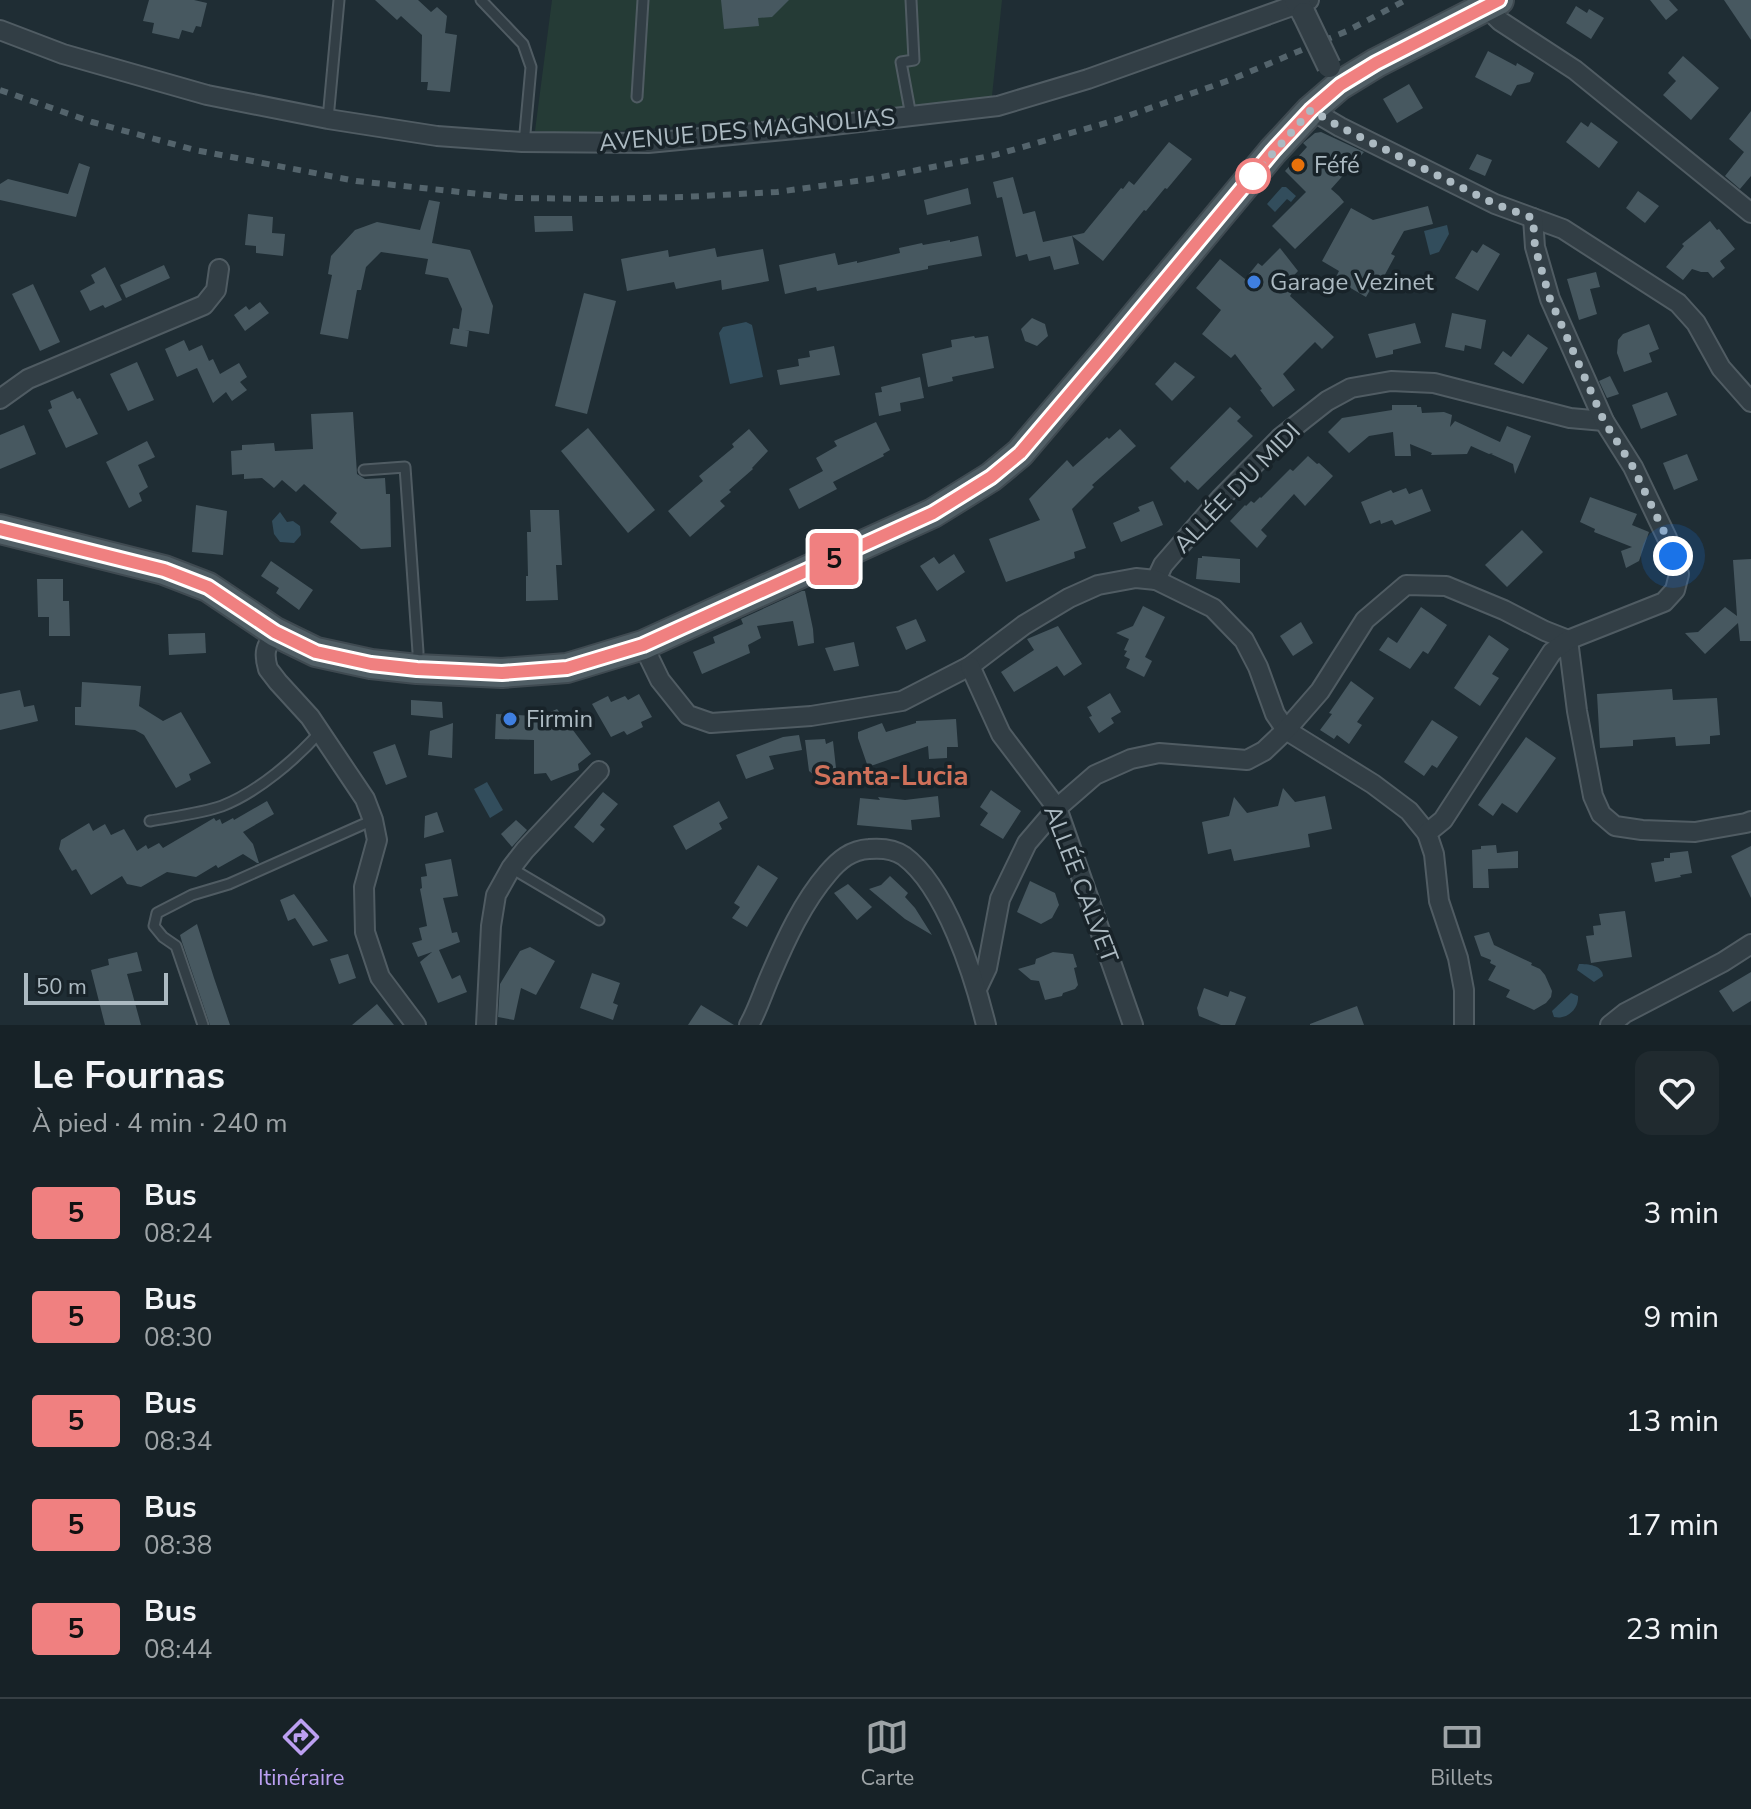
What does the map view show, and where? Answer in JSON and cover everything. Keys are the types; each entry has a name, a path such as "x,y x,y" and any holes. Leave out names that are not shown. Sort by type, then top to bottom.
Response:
{"main road":[{"path":"0,529 164,570 208,587 275,632 316,652 371,664 502,673 567,668 643,645 933,513 991,477 1020,453 1273,151 1311,110 1335,76 1376,63 1492,4"}],"street":[{"path":"1492,4 1500,21 1575,70 1751,213"},
{"name":"AVENUE DES MAGNOLIAS","path":"0,30 63,54 207,95 328,119 437,136 522,142 648,143 998,106 1088,79 1302,5"},
{"path":"1302,5 1335,76"},
{"path":"1311,110 1495,204 1563,229 1678,303 1696,323 1721,368 1751,402"},
{"path":"1427,833 1443,820 1552,652 1568,640 1664,602 1675,590 1679,574 1667,538 1633,467 1604,421 1550,299 1535,247 1533,218"},
{"path":"0,399 28,379 204,305 216,290 219,269"},
{"name":"ALLÉE DU MIDI","path":"1156,580 1163,565 1280,438 1327,401 1351,388 1391,381 1434,383 1570,418 1604,421"},
{"path":"643,645 660,680 688,715 711,723 811,716 902,701 970,666 1024,625 1069,598 1098,585 1136,578 1156,580 1213,608 1244,640 1258,667 1275,714 1286,730 1373,784 1409,811 1427,833 1434,854 1439,901 1458,958 1464,990 1459,1023"},
{"path":"977,989 987,968 1000,899 1027,843 1057,808 1095,775 1131,759 1159,753 1247,760 1264,751 1320,691 1365,620 1406,585 1446,586 1568,640"},
{"path":"275,632 264,657 268,669 321,731 365,799 373,820 377,840 364,887 365,932 380,977 416,1025"},
{"path":"1568,640 1593,796 1601,814 1615,826 1695,832 1751,821"},
{"name":"ALLÉE CALVET","path":"970,666 1001,734 1057,808 1133,1025"},
{"path":"486,1025 491,926 496,895 511,868 535,839 599,771"},
{"path":"749,1025 797,918 827,874 843,857 860,850 882,848 902,854 920,872 942,904 977,989 986,1025"},
{"path":"1610,1025 1625,1013 1751,944"}],"lane":[{"path":"328,119 339,0"},
{"path":"481,0 523,44 531,67 522,142"},
{"path":"637,97 643,0"},
{"path":"911,0 914,60 901,62 911,116"},
{"path":"364,470 405,467 417,669"},
{"path":"150,821 222,806 257,787 321,731"},
{"path":"203,1025 176,946 154,926 157,913 192,895 229,884 373,820"},
{"path":"511,868 599,920"}],"green space":[{"path":"552,0 1002,0 992,96 958,105 713,129 713,122 602,132 535,131"}],"water":[{"path":"1282,187 1296,196 1291,202 1287,199 1275,212 1267,204"},
{"path":"1447,225 1449,234 1439,252 1430,255 1424,231"},
{"path":"746,322 752,325 763,377 730,384 719,333 723,327"},
{"path":"280,512 287,522 293,521 300,526 301,535 294,543 280,542 274,534 272,521"},
{"path":"487,782 503,810 490,818 474,789"},
{"path":"1579,964 1597,967 1603,976 1594,982 1577,970"},
{"path":"1571,993 1578,996 1574,1009 1563,1017 1554,1017 1552,1011"}],"building":[{"path":"149,0 207,3 201,27 196,26 193,33 182,30 179,39 152,33 154,23 143,21"},
{"path":"375,0 418,0 431,12 437,7 447,16 445,33 457,35 450,92 427,90 428,82 421,82 422,35 401,16 397,20"},
{"path":"721,0 789,0 772,17 758,18 759,26 724,29"},
{"path":"1650,0 1669,0 1678,10 1666,20"},
{"path":"1724,0 1751,0 1751,40"},
{"path":"1576,6 1604,18 1591,39 1566,23"},
{"path":"1488,51 1534,73 1530,82 1517,85 1511,96 1475,77"},
{"path":"1683,56 1719,88 1691,120 1663,95 1676,81 1668,73"},
{"path":"1409,84 1423,108 1397,123 1383,99"},
{"path":"1751,111 1751,176 1740,189 1725,176 1744,152 1729,139"},
{"path":"1581,122 1588,127 1591,122 1618,142 1599,168 1566,142"},
{"path":"1321,132 1364,152 1331,189 1344,202 1295,249 1272,226 1306,192 1285,171 1307,147 1303,143"},
{"path":"1169,142 1192,159 1144,210 1103,261 1072,236 1079,264 1054,270 1050,256 1029,261 1027,254 1016,257 1002,197 997,198 993,182 1013,177 1023,214 1035,211 1043,242 1084,233 1121,188 1129,181 1134,185"},
{"path":"1477,154 1492,160 1485,176 1469,169"},
{"path":"79,163 90,167 76,217 0,200 0,184 8,179 68,194"},
{"path":"968,188 971,204 927,215 924,200"},
{"path":"1638,191 1659,206 1645,223 1626,208"},
{"path":"429,200 440,202 432,243 470,250 493,306 489,334 465,330 469,331 467,347 450,344 453,328 459,329 462,309 448,278 425,274 428,259 381,252 366,267 361,290 357,290 348,339 320,334 332,275 328,274 331,256 355,230 377,222 420,230"},
{"path":"1428,206 1433,224 1404,231 1391,254 1395,256 1382,280 1377,278 1366,297 1335,279 1339,271 1322,261 1351,208 1373,220"},
{"path":"248,214 273,217 272,233 285,234 283,256 256,253 256,246 245,245"},
{"path":"534,216 572,216 573,231 535,232"},
{"path":"1710,221 1735,249 1720,261 1725,268 1713,278 1708,272 1692,269 1683,280 1666,267 1684,246 1682,244"},
{"path":"978,236 982,256 817,291 816,287 785,294 779,265 835,253 838,265 857,263 900,253 899,248"},
{"path":"1483,244 1500,254 1478,291 1455,278 1472,250 1477,253"},
{"path":"715,248 717,257 763,249 769,281 722,290 721,280 676,289 674,282 627,291 621,259 668,250 669,257"},
{"path":"1280,248 1298,271 1285,285 1293,291 1290,296 1334,337 1322,349 1315,342 1283,374 1295,390 1273,407 1235,354 1231,358 1202,334 1221,310 1196,288 1220,259 1245,279 1258,263 1262,266"},
{"path":"164,265 170,278 126,298 120,285"},
{"path":"105,267 122,300 90,311 80,291 95,283 91,275"},
{"path":"1596,272 1600,287 1590,289 1597,314 1579,320 1567,279"},
{"path":"33,284 60,342 40,351 12,294"},
{"path":"584,293 616,301 587,414 555,406"},
{"path":"260,302 269,313 245,331 234,315 246,306 249,310"},
{"path":"1452,313 1486,320 1481,349 1465,345 1464,351 1445,347"},
{"path":"1032,318 1045,324 1048,336 1037,346 1025,341 1021,329"},
{"path":"1415,323 1421,343 1376,358 1368,334"},
{"path":"1649,324 1659,349 1649,353 1652,362 1624,372 1617,353 1618,340 1623,334"},
{"path":"1528,334 1548,348 1523,384 1494,364 1503,351 1511,357"},
{"path":"988,336 994,368 952,377 953,381 928,387 922,354 952,347 951,340"},
{"path":"184,340 189,351 202,345 209,361 213,359 220,374 239,363 247,377 240,382 247,390 232,401 226,392 213,403 197,368 177,377 165,349"},
{"path":"834,346 840,375 780,385 777,370 799,366 798,359 810,357 809,351"},
{"path":"137,362 154,400 128,411 110,374"},
{"path":"1175,362 1195,377 1172,401 1155,384"},
{"path":"1610,376 1619,394 1607,398 1599,381"},
{"path":"920,377 924,398 900,403 901,411 879,416 875,393 882,392 881,387"},
{"path":"73,391 77,399 80,398 98,434 66,448 48,410 52,408 50,401"},
{"path":"1667,392 1677,415 1641,429 1632,405"},
{"path":"1392,405 1417,405 1422,413 1444,412 1452,415 1450,427 1455,421 1500,442 1507,426 1531,436 1515,474 1513,464 1471,446 1467,454 1431,455 1410,444 1411,456 1395,456 1393,432 1369,436 1349,453 1328,432 1342,418 1392,410"},
{"path":"1230,407 1241,417 1237,421 1253,436 1198,490 1187,480 1185,483 1170,468"},
{"path":"353,412 357,474 365,479 385,478 386,494 390,494 391,547 361,549 330,522 337,513 304,484 296,492 282,480 274,488 262,478 244,479 244,474 232,475 231,451 242,450 242,445 274,443 275,451 313,449 311,414"},
{"path":"876,422 890,450 833,482 837,489 799,509 789,489 823,471 816,458 837,446 834,441"},
{"path":"24,425 36,454 0,469 0,435"},
{"path":"588,428 655,510 628,533 561,451"},
{"path":"749,429 768,451 720,501 725,506 690,537 668,511 703,481 699,476 734,447 732,444"},
{"path":"1120,429 1136,446 1092,485 1094,487 1072,509 1086,548 1074,552 1075,558 1006,582 989,539 1040,520 1029,499 1067,460 1073,467"},
{"path":"147,441 155,457 138,465 148,487 139,493 142,501 129,508 106,462"},
{"path":"1687,454 1698,480 1674,490 1663,463"},
{"path":"1308,456 1333,476 1305,506 1294,494 1261,530 1267,536 1257,548 1230,521 1245,505 1261,498"},
{"path":"1406,488 1409,494 1422,489 1431,511 1395,525 1392,520 1370,524 1361,502 1391,490 1393,493"},
{"path":"1590,497 1637,514 1632,525 1649,532 1639,561 1626,568 1621,551 1632,547 1594,532 1595,529 1580,522"},
{"path":"1153,501 1163,525 1121,542 1113,523 1140,511 1138,507"},
{"path":"196,505 227,511 223,555 192,552"},
{"path":"530,510 559,510 562,565 556,565 558,600 526,601"},
{"path":"1522,530 1543,552 1507,587 1485,565"},
{"path":"954,554 965,572 937,591 920,566 934,557 939,564"},
{"path":"1198,558 1240,559 1240,583 1196,579"},
{"path":"1751,559 1751,641 1740,641 1738,623 1705,654 1685,633 1698,632 1725,607 1737,616 1733,560"},
{"path":"271,561 313,590 299,610 276,593 279,588 261,576"},
{"path":"37,579 63,579 63,601 69,601 70,636 49,636 49,617 38,617"},
{"path":"805,591 814,643 798,646 793,621 757,626 761,638 748,645 750,653 702,674 693,652 715,643 713,637 743,624 741,619"},
{"path":"1143,606 1165,617 1145,657 1152,661 1144,677 1126,668 1130,659 1124,656 1127,651 1124,650 1129,639 1116,633 1133,626"},
{"path":"1421,607 1447,625 1428,654 1423,651 1410,669 1379,650 1388,637 1397,643"},
{"path":"916,619 926,641 906,650 896,627"},
{"path":"1301,622 1313,643 1293,656 1280,636"},
{"path":"1058,626 1082,664 1064,676 1057,666 1014,692 1001,672 1034,650 1027,639"},
{"path":"205,633 206,653 169,655 168,634"},
{"path":"1489,635 1509,649 1492,674 1499,678 1480,706 1454,688"},
{"path":"854,642 859,666 834,671 825,648"},
{"path":"1351,681 1374,698 1357,722 1362,725 1349,744 1337,735 1334,739 1320,730"},
{"path":"82,682 141,686 139,706 163,721 181,712 211,763 189,774 191,780 176,788 144,735 135,730 75,725 75,707 81,707"},
{"path":"1672,689 1673,700 1717,698 1720,735 1710,736 1710,744 1676,746 1675,737 1633,740 1633,746 1600,748 1597,694"},
{"path":"20,690 24,707 34,705 38,721 0,730 0,694"},
{"path":"1110,693 1121,712 1111,718 1114,723 1099,733 1087,707"},
{"path":"639,694 652,717 641,722 643,727 627,735 624,731 611,737 592,704 608,696 611,702 625,696 628,700"},
{"path":"411,700 442,702 443,718 411,715"},
{"path":"557,709 591,754 578,764 579,770 551,781 546,773 534,774 534,740 495,739 496,714 535,716"},
{"path":"956,719 958,747 947,747 947,758 929,759 928,746 868,767 858,732 882,723 886,732 916,721"},
{"path":"1432,720 1458,737 1437,768 1432,765 1424,776 1404,762"},
{"path":"453,723 452,758 428,755 430,731"},
{"path":"799,735 802,750 769,756 774,769 746,779 736,755 783,737"},
{"path":"1526,737 1556,758 1517,813 1502,803 1493,816 1478,805"},
{"path":"825,739 826,744 833,741 836,768 825,770 818,778 809,771 805,740"},
{"path":"395,744 407,777 386,785 373,752"},
{"path":"1283,788 1295,802 1325,796 1332,829 1308,834 1310,847 1234,861 1231,849 1208,854 1202,822 1229,816 1234,797 1247,813 1278,806"},
{"path":"991,790 1021,811 1003,839 980,825 988,813 980,807"},
{"path":"603,792 618,804 600,825 605,829 593,843 574,827"},
{"path":"938,796 940,817 911,820 912,830 857,825 860,798 905,800"},
{"path":"267,801 274,814 243,832 253,844 259,863 243,854 196,877 167,872 141,887 127,884 122,876 91,895 76,869 72,871 59,849 61,840 89,823 93,831 105,824 111,835 124,829 137,851 146,845 148,849 159,843 163,848 214,818 216,821 220,819 222,824"},
{"path":"719,801 728,818 719,823 722,829 686,850 673,826"},
{"path":"437,812 444,832 424,838 425,816"},
{"path":"516,820 527,830 512,847 501,834"},
{"path":"1496,845 1497,853 1518,851 1518,868 1488,869 1489,888 1473,888 1472,850"},
{"path":"1751,846 1751,898 1731,856"},
{"path":"1688,851 1692,873 1655,882 1651,863 1670,858 1670,853"},
{"path":"451,859 458,896 443,898 452,933 457,932 460,942 439,950 452,979 460,975 467,992 438,1003 420,962 432,952 418,957 412,943 422,940 419,928 427,926 420,889 421,877 427,876 425,864"},
{"path":"758,865 778,878 747,927 732,918 740,907 734,903"},
{"path":"890,876 908,893 905,897 932,935 905,919 869,889 881,885"},
{"path":"1030,881 1055,893 1059,905 1052,918 1041,924 1017,912"},
{"path":"848,884 872,907 857,920 834,893"},
{"path":"294,894 328,941 313,946 295,918 288,921 280,900"},
{"path":"1625,911 1632,957 1591,963 1586,936 1594,935 1593,926 1601,925 1599,914"},
{"path":"197,924 230,1025 210,1025 182,942 180,935"},
{"path":"1489,932 1494,945 1532,963 1545,975 1552,991 1546,1003 1534,1010 1506,997 1510,990 1488,980 1496,966 1481,956 1474,936"},
{"path":"530,947 555,961 536,995 521,988 514,1020 498,1017 500,984 520,951"},
{"path":"137,952 142,971 127,974 141,1025 105,1025 91,970 109,965 108,959"},
{"path":"1053,952 1073,954 1078,985 1062,996 1045,1000 1039,981 1031,980 1018,969 1035,964 1036,959"},
{"path":"348,954 356,978 339,984 330,959"},
{"path":"1751,972 1751,1001 1733,1012 1719,991"},
{"path":"592,973 620,983 613,1003 618,1005 613,1020 580,1008"},
{"path":"1204,988 1228,997 1230,991 1246,997 1235,1025 1221,1025 1199,1016 1197,1008"},
{"path":"377,1004 394,1025 352,1025"},
{"path":"701,1005 734,1025 688,1025"},
{"path":"1357,1006 1364,1025 1310,1025 1310,1024"}],"railway":[{"path":"0,90 92,122 195,150 356,181 517,198 598,199 777,192 871,179 995,155 1116,120 1230,80 1347,31 1406,0"}],"bus line":[{"name":"5","path":"0,529 164,570 208,587 275,632 316,652 371,664 502,673 567,668 643,645 933,513 991,477 1020,453 1273,151 1311,110 1340,85 1376,63 1499,0"}],"place":[{"name":"Féfé","path":"1298,165"},
{"name":"Garage Vezinet","path":"1254,282"},
{"name":"Firmin","path":"510,719"}],"district":[{"name":"Santa-Lucia","path":"891,776"}],"route":[{"path":"1253,176 1311,110 1495,204 1533,218 1535,247 1550,299 1604,421 1633,467 1673,556"}]}
